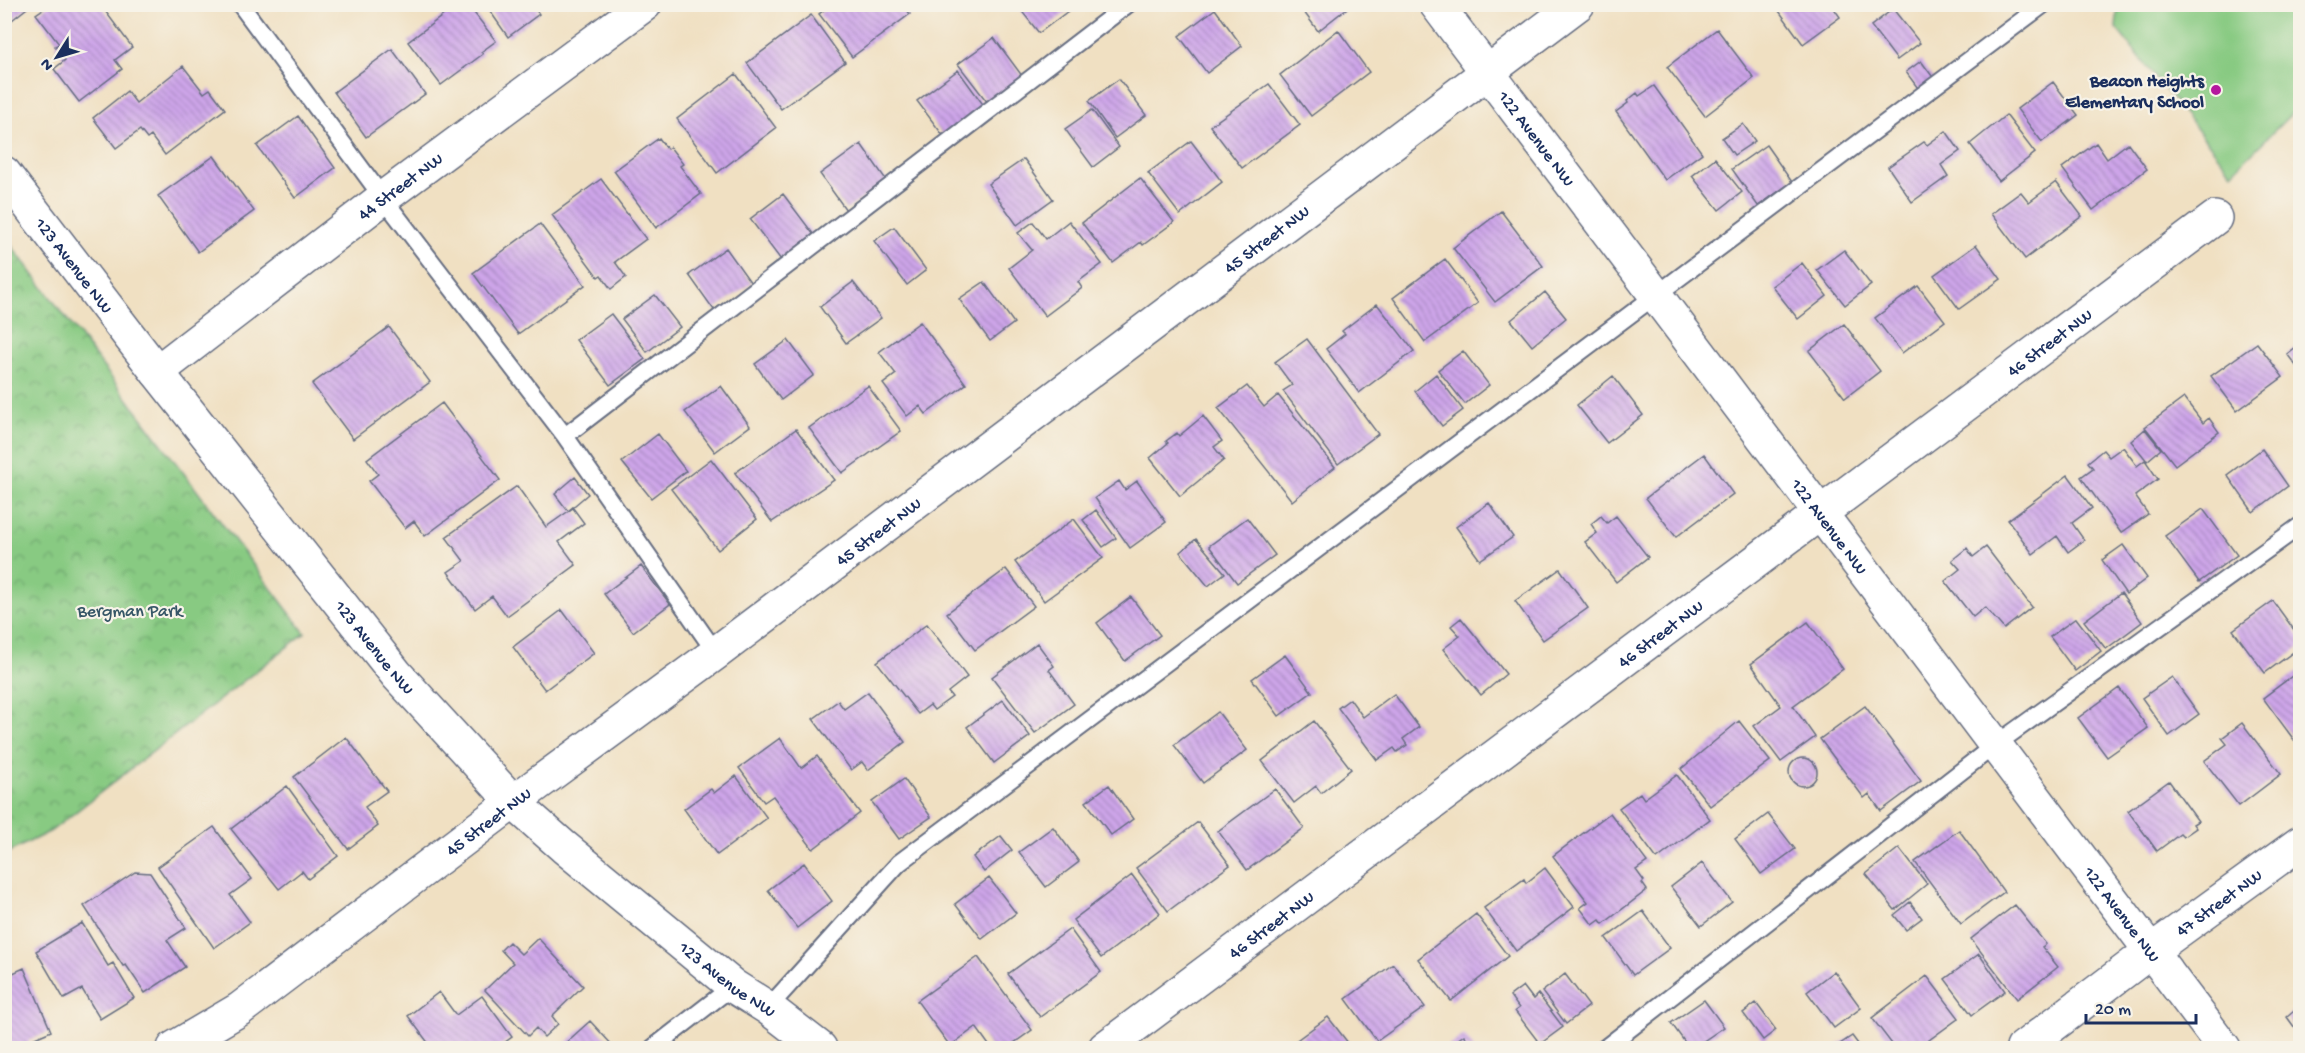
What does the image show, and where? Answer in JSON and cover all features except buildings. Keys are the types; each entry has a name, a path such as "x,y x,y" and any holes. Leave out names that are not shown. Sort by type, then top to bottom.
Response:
{"street":[{"name":"44 Street NW","path":"157,372 383,198 645,4"},
{"name":"122 Avenue NW","path":"1436,4 2224,1048"},
{"name":"45 Street NW","path":"174,1048 240,1009 1578,4"},
{"name":"123 Avenue NW","path":"4,173 157,372 397,675 513,802 564,848 733,986 768,1008 820,1048"},
{"name":"46 Street NW","path":"1105,1048 2215,218"},
{"name":"47 Street NW","path":"2023,1048 2151,951 2301,843"}],"lane":[{"path":"240,4 383,198 565,436 716,653"},
{"path":"565,436 1128,4"},
{"path":"768,1008 899,863 2044,4"},
{"path":"1605,1048 1995,745 2301,526"},
{"path":"653,1048 733,986"}],"green space":[{"path":"2118,5 2300,5 2300,101 2292,113 2232,173 2116,28"},
{"name":"Bergman Park","path":"4,236 305,633 51,831 5,854"}],"place":[{"name":"Beacon Heights Elementary School","path":"2216,90"}]}
